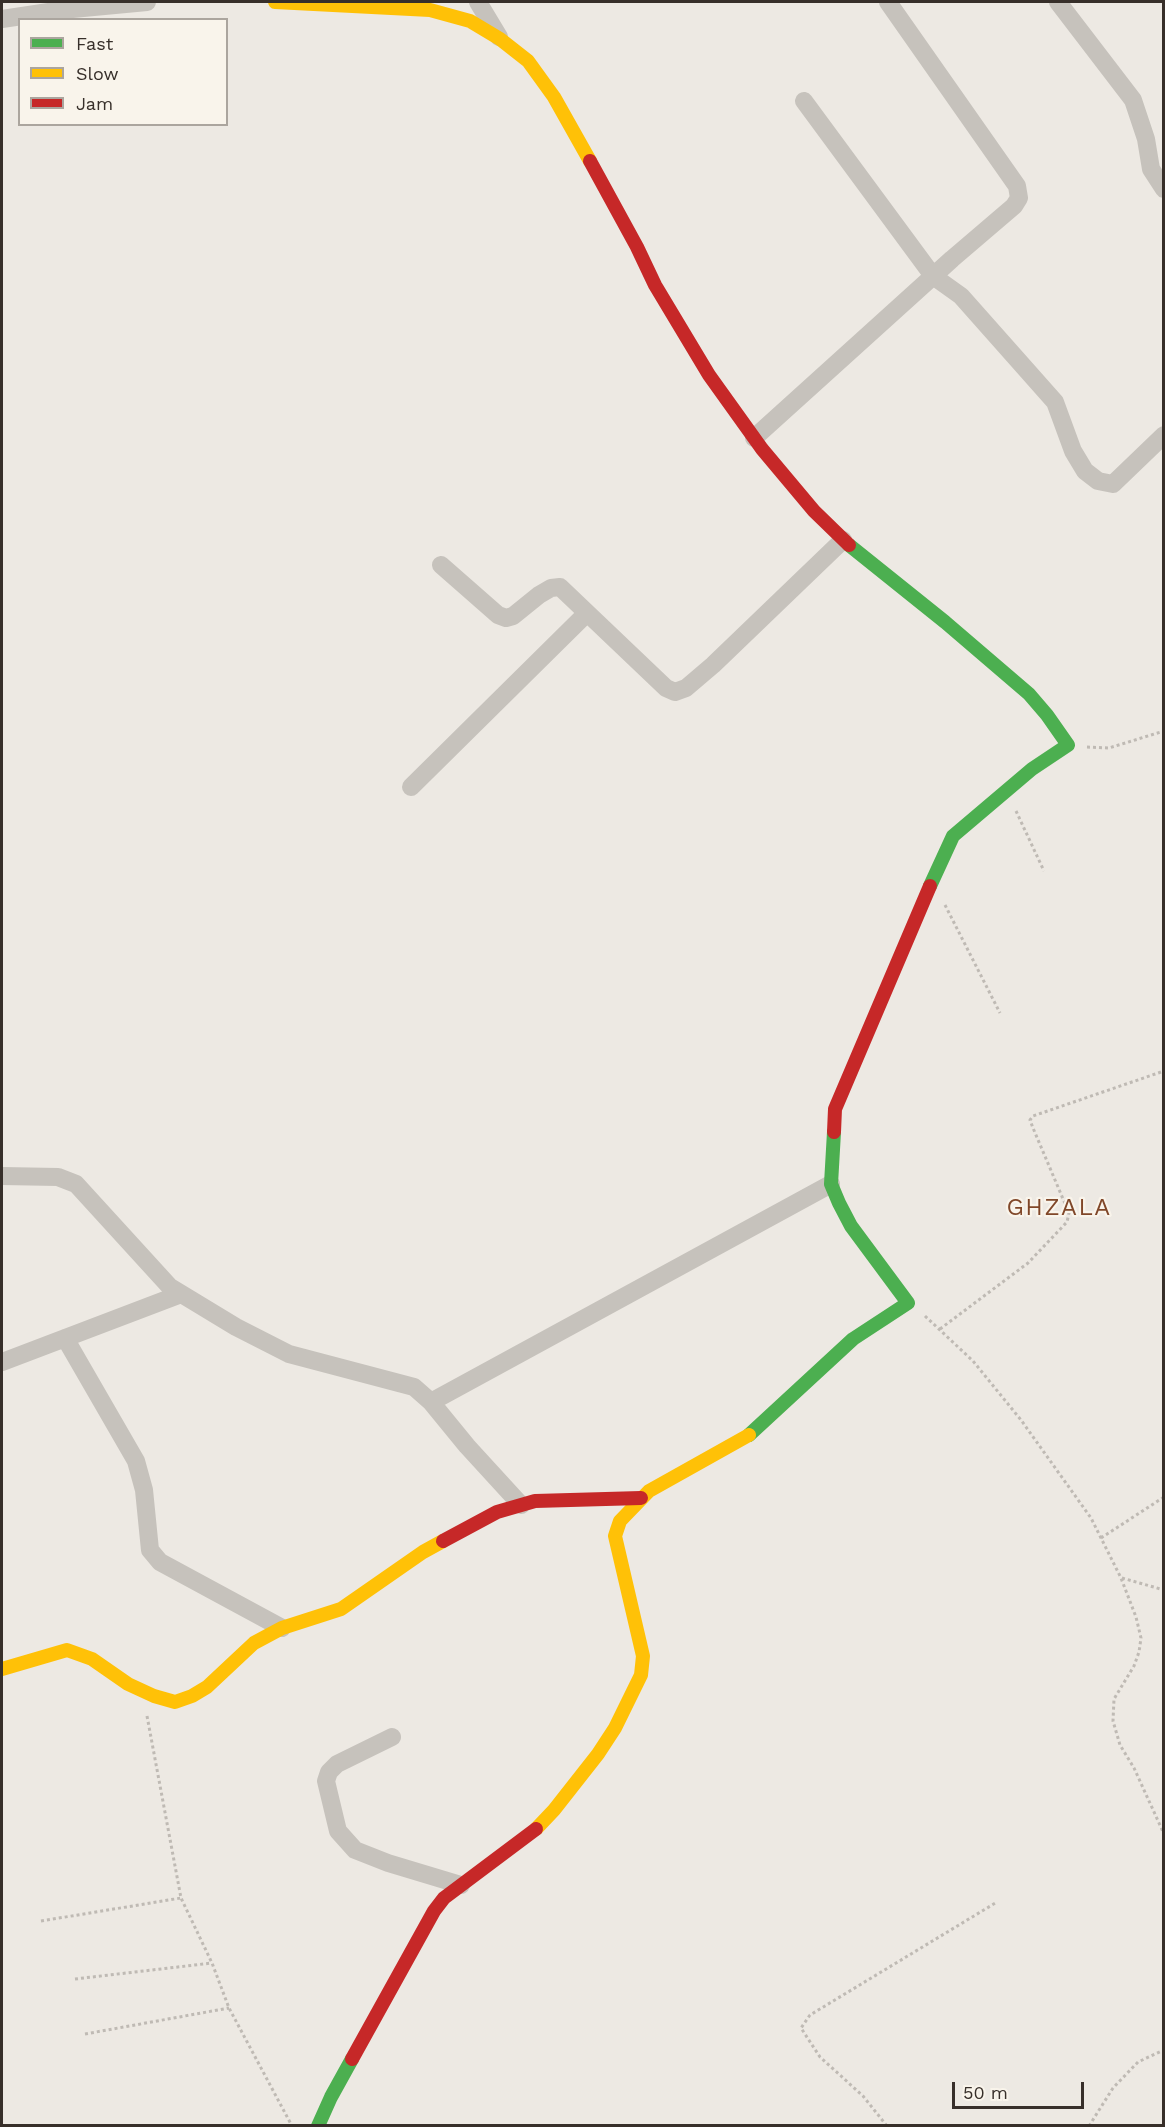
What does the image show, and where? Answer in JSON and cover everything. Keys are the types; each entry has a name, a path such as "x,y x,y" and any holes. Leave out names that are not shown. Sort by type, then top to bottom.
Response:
{"street":[{"path":"2,20 39,7 147,2"},
{"path":"274,2 430,10 470,21 500,39 528,61 554,97 637,247 655,285 709,375 754,438 814,511 843,540 945,622 1029,694 1068,745 1032,769 953,836 932,880 835,1109 831,1184 851,1226 908,1303 853,1339 753,1433 649,1491 620,1521 615,1536 643,1656 641,1675 635,1690 598,1754 554,1810 533,1832 444,1898 422,1931 318,2126"},
{"path":"478,2 500,39"},
{"path":"754,438 1014,206 1019,198 1017,186 888,2"},
{"path":"1058,2 1133,100 1146,139 1151,168 1164,189"},
{"path":"804,101 933,276 961,296 1055,402 1073,452 1085,471 1098,481 1113,484 1164,435"},
{"path":"441,565 498,615 506,618 513,616 551,588 560,587 666,688 675,692 686,688 713,665 843,540"},
{"path":"411,787 587,613"},
{"path":"2,1176 58,1177 76,1184 135,1251 171,1287 236,1327 289,1354 414,1387 431,1401 467,1446 521,1505"},
{"path":"431,1401 831,1184"},
{"path":"2,1362 180,1294"},
{"path":"65,1338 136,1461 144,1490 150,1550 159,1562 282,1628"},
{"path":"2,1669 67,1650 92,1659 128,1684 175,1701 192,1696 207,1687 254,1643 282,1628 341,1610 423,1552 497,1512 535,1501 641,1498"},
{"path":"392,1737 338,1764 328,1772 326,1781 338,1831 355,1850 461,1885"}],"path":[{"path":"1068,745 1109,748 1164,731"},
{"path":"1006,791 1044,871"},
{"path":"932,880 1000,1012"},
{"path":"940,1329 1028,1263 1067,1222 1069,1213 1030,1120 1033,1116 1164,1071"},
{"path":"908,1303 940,1329 973,1361 1021,1420 1091,1518 1121,1578 1136,1617 1141,1638 1134,1665 1114,1700 1113,1721 1120,1745 1134,1768 1164,1834"},
{"path":"1101,1538 1164,1497"},
{"path":"1121,1578 1164,1590"},
{"path":"142,1690 182,1898 229,2008 292,2126"},
{"path":"41,1921 182,1898"},
{"path":"887,2126 863,2096 820,2057 801,2028 810,2015 998,1902"},
{"path":"75,1979 212,1964"},
{"path":"85,2034 229,2008"},
{"path":"1089,2126 1113,2088 1138,2062 1164,2050"}],"traffic: fast":[{"path":"849,545 945,622 1029,694 1068,745 1032,769 953,836 930,886"},
{"path":"749,1435 853,1339 908,1303 851,1226 839,1203 831,1184 834,1132"},
{"path":"318,2126 352,2059"}],"traffic: slow":[{"path":"275,2 430,10 470,21 500,39 528,61 554,97 590,161"},
{"path":"536,1829 598,1754 615,1728 641,1675 643,1656 615,1536 620,1521 649,1491 749,1435"},
{"path":"2,1669 67,1650 92,1659 128,1684 154,1696 175,1702 207,1687 254,1643 282,1628 341,1609 423,1552 443,1541"}],"traffic: jam":[{"path":"590,161 655,285 709,375 762,449 814,511 849,545"},
{"path":"834,1132 835,1109 930,886"},
{"path":"443,1541 497,1512 535,1501 641,1498"},
{"path":"352,2059 434,1911 444,1898 536,1829"}],"district":[{"name":"GHZALA","path":"1059,1208"}]}
